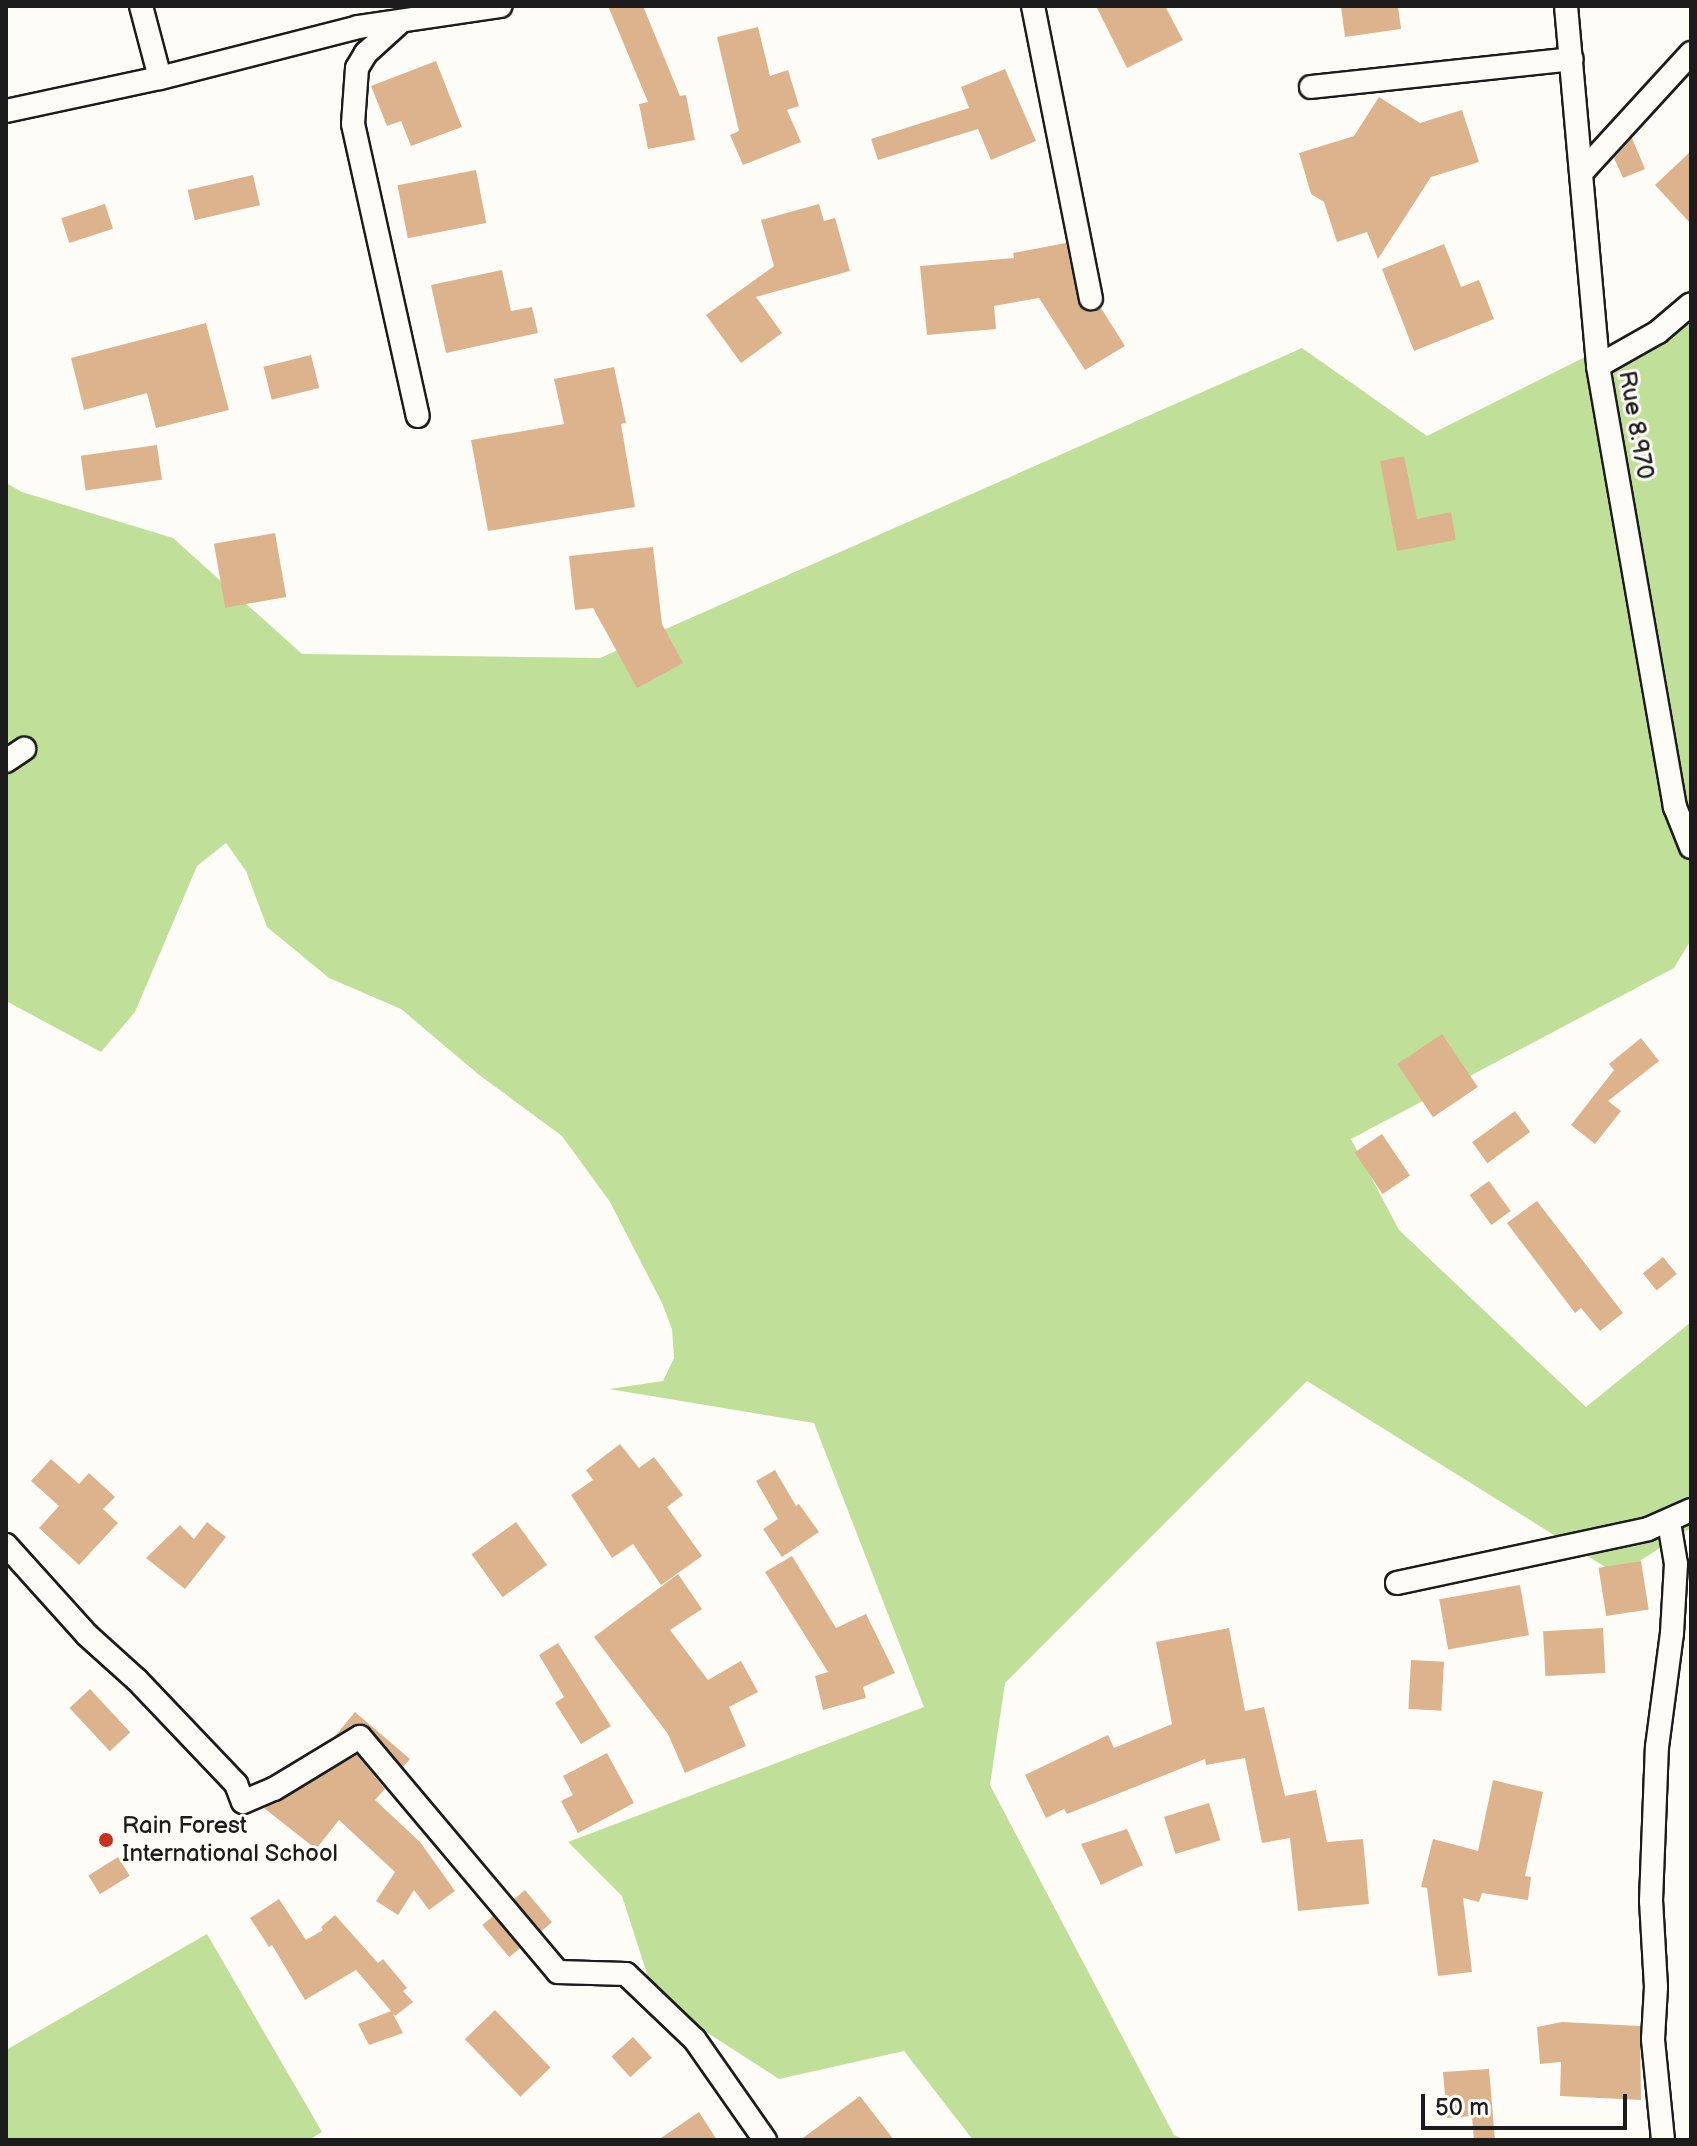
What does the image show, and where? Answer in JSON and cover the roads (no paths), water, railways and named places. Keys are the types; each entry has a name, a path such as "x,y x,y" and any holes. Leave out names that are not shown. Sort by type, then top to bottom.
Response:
{"street":[{"path":"141,6 160,78"},
{"path":"6,111 160,78 358,27 500,6"},
{"path":"1033,6 1091,298"},
{"name":"Rue 8.970","path":"1566,6 1598,366 1675,807 1691,847"},
{"path":"400,22 366,53 357,68 353,124 418,416"},
{"path":"1583,171 1691,53"},
{"path":"1311,87 1572,59"},
{"path":"1598,366 1658,332 1691,304"},
{"path":"1397,1583 1669,1522 1691,1510"},
{"path":"1663,2140 1653,2039 1655,1957 1651,1901 1657,1747 1672,1633 1676,1564 1669,1522"},
{"path":"6,1545 87,1635 137,1680 236,1784 243,1802 274,1789 360,1737 558,1972 626,1974 695,2040 765,2140"}],"place":[{"name":"Rain Forest International School","path":"106,1840"}]}
